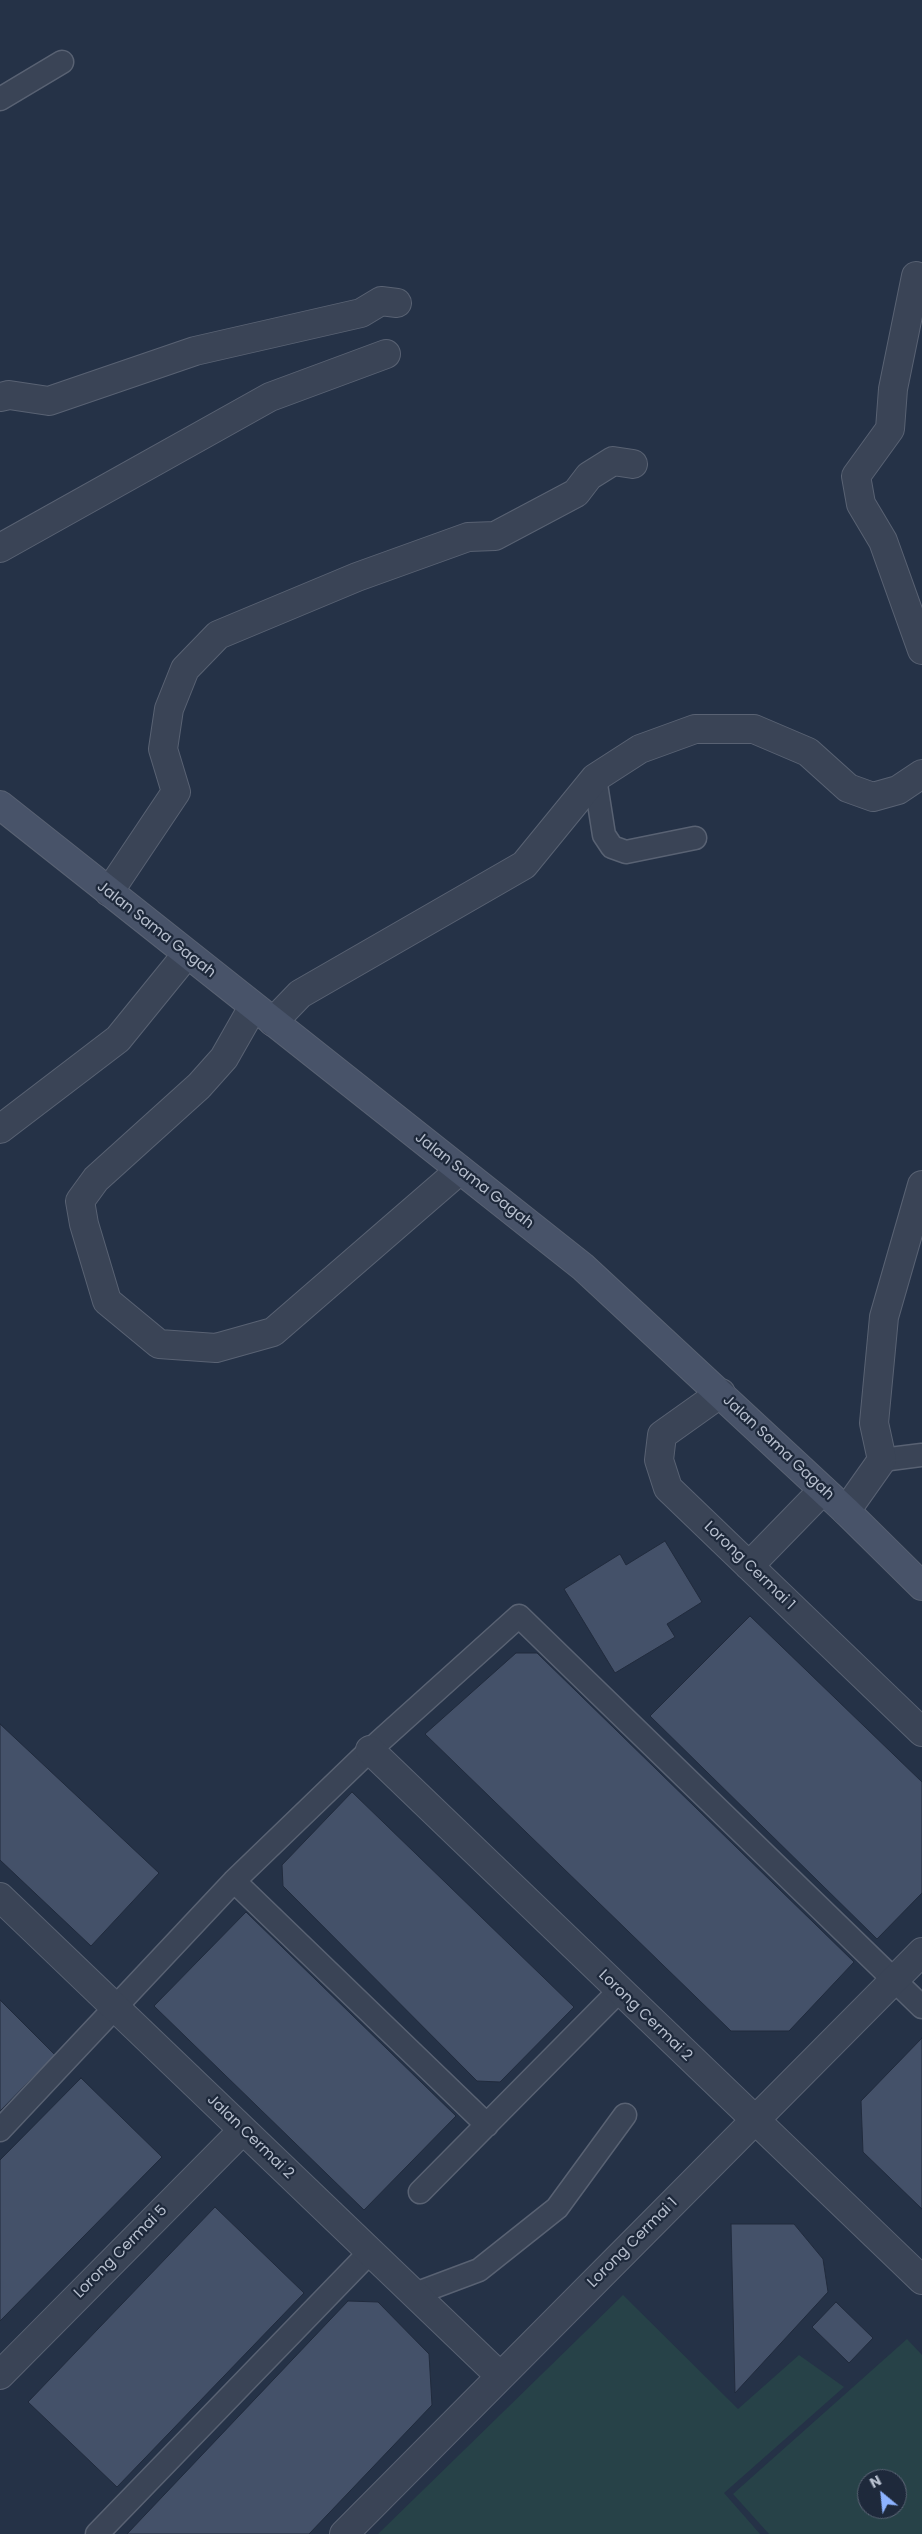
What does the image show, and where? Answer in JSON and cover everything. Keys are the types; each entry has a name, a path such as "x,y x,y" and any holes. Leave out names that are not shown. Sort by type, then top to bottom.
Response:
{"street":[{"path":"916,276 893,389 890,429 856,476 862,504 883,541 922,650"},
{"path":"0,397 9,395 49,401 195,351 361,313 381,302 397,303"},
{"path":"0,548 270,397 386,354"},
{"path":"109,892 176,792 164,750 169,709 185,669 218,635 358,578 468,537 495,536 576,493 589,476 613,460 633,464"},
{"path":"460,1170 273,1332 216,1348 159,1344 107,1301 84,1224 80,1201 96,1179 199,1086 263,1014 524,866 595,778 640,749 695,729 754,729 808,752 848,788 873,797 898,790 922,774"},
{"name":"Jalan Sama Gagah","path":"0,805 584,1267 846,1511 922,1586"},
{"path":"0,1129 118,1039 186,954"},
{"path":"846,1511 882,1460 874,1423 884,1317 922,1185"},
{"name":"Lorong Cermai 1","path":"720,1393 662,1435 659,1460 668,1488 922,1732"},
{"path":"749,1566 823,1490"},
{"name":"Lorong Cermai 2","path":"370,1750 922,2280"},
{"name":"Jalan Cermai 2","path":"0,1897 500,2376"},
{"name":"Lorong Cermai 1","path":"344,2534 922,1952"},
{"name":"Lorong Cermai 5","path":"0,2375 242,2130"}],"lane":[{"path":"0,99 62,62"},
{"path":"595,778 604,835 612,847 626,852 695,838"},
{"path":"882,1460 922,1455"},
{"path":"0,2130 234,1881 370,1750 519,1616 893,1981 922,2007"},
{"path":"234,1881 486,2125"},
{"path":"420,2192 619,1991"},
{"path":"415,2294 479,2270 557,2208 625,2115"},
{"path":"97,2534 371,2252"}],"green space":[{"path":"623,2295 738,2409 799,2355 844,2387 724,2493 760,2534 378,2534"},
{"path":"907,2339 922,2355 922,2534 769,2534 733,2494"}],"building":[{"path":"665,1541 702,1602 667,1624 675,1637 615,1673 564,1589 620,1554 626,1565"},
{"path":"750,1616 922,1782 922,1893 877,1939 650,1716"},
{"path":"516,1653 537,1653 854,1962 789,2031 731,2031 425,1734"},
{"path":"0,1724 159,1873 91,1946 0,1860"},
{"path":"352,1792 574,2007 500,2082 477,2081 283,1886 282,1865"},
{"path":"246,1912 456,2116 364,2210 154,2006"},
{"path":"0,2000 55,2055 0,2111"},
{"path":"922,2038 922,2209 863,2152 861,2101"},
{"path":"81,2078 162,2157 0,2321 0,2160"},
{"path":"215,2207 304,2293 117,2487 28,2402"},
{"path":"731,2224 794,2224 823,2259 828,2292 735,2393"},
{"path":"348,2301 378,2302 429,2354 432,2405 309,2534 127,2534"},
{"path":"836,2302 873,2338 849,2363 812,2327"}]}
